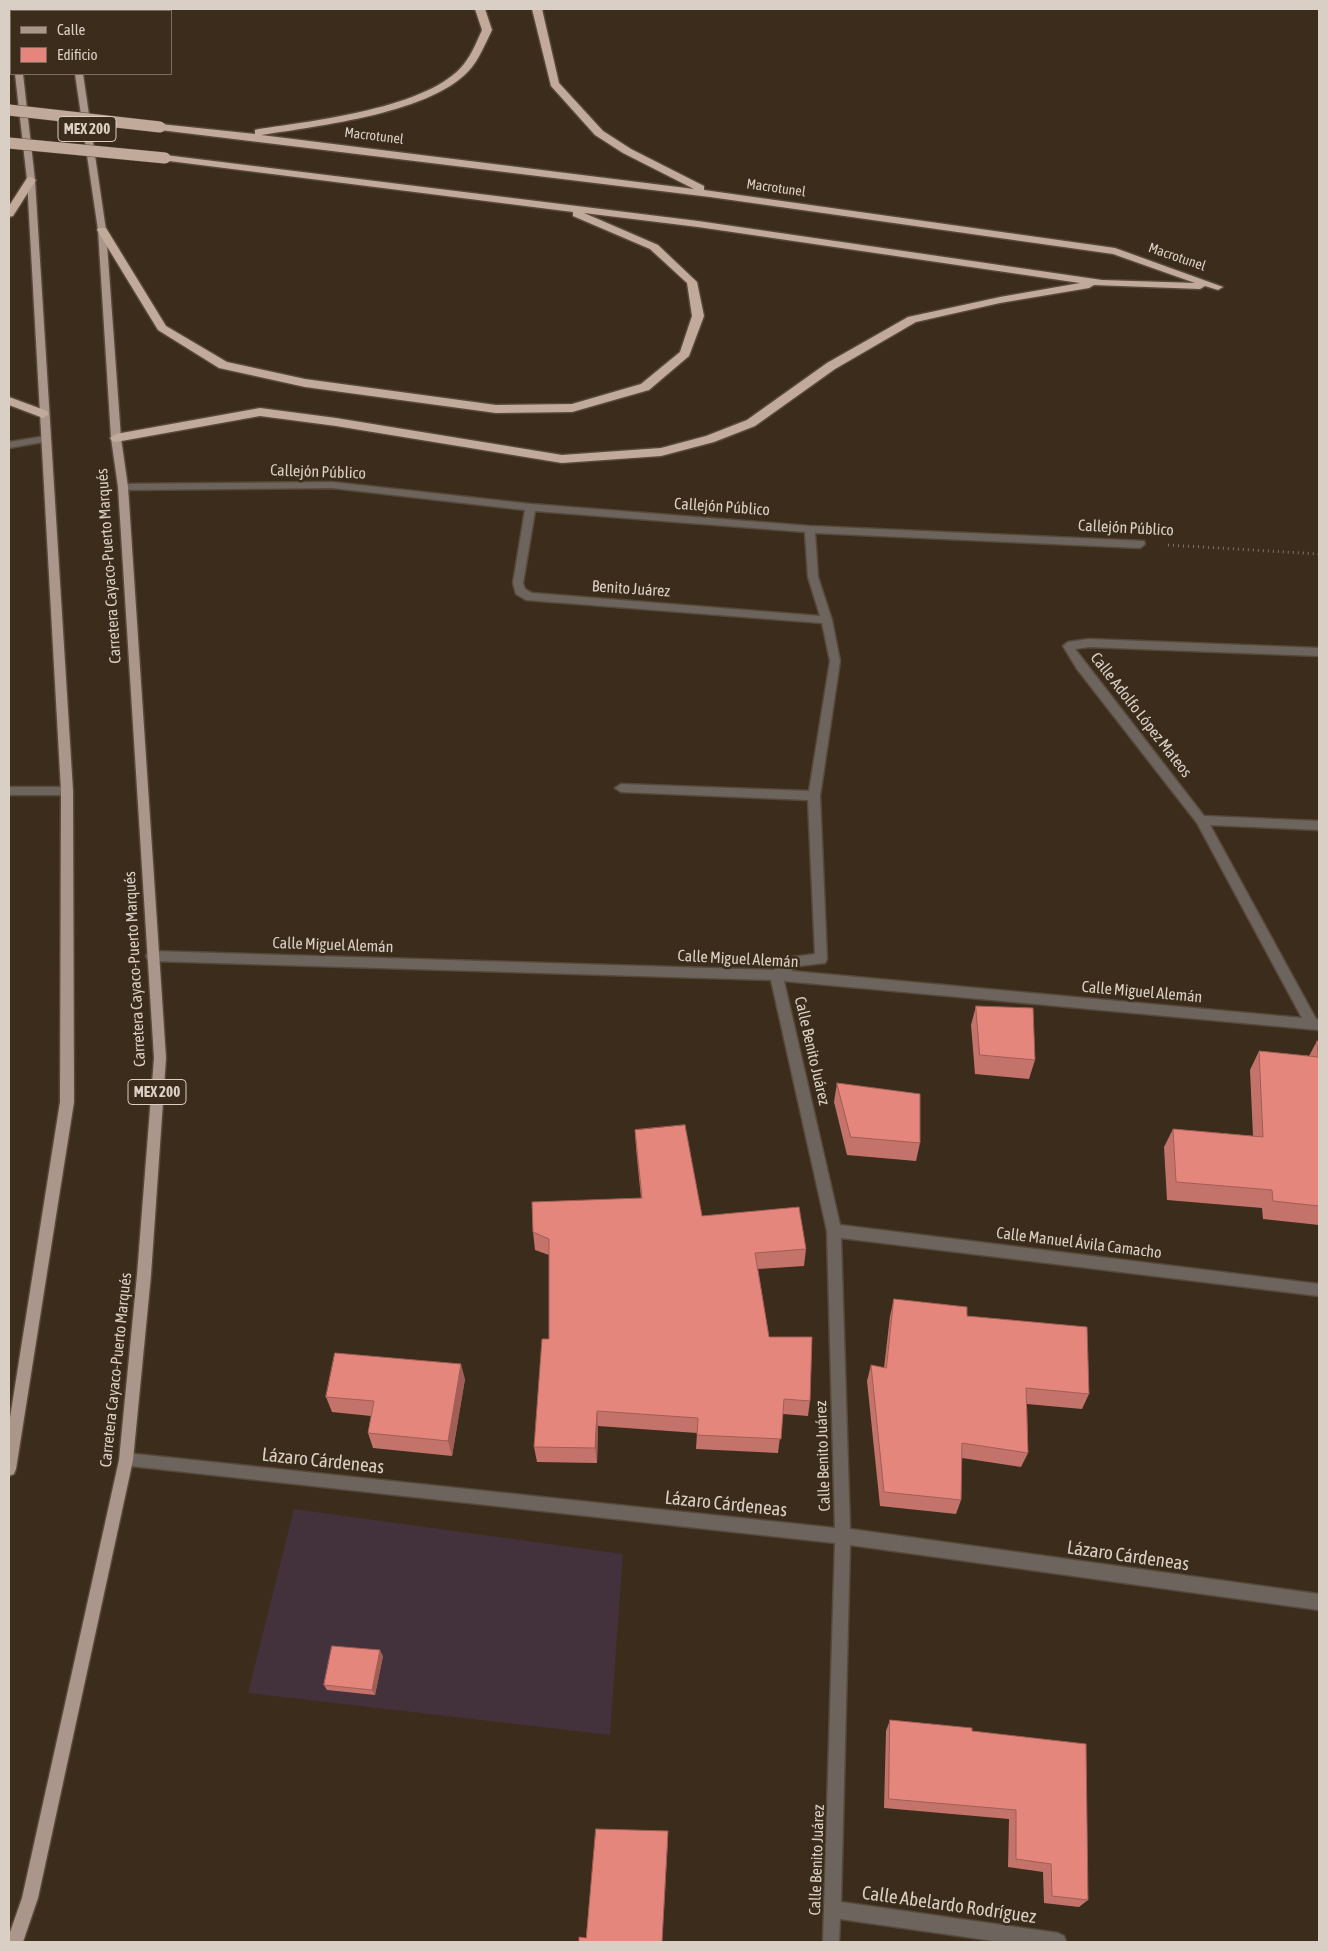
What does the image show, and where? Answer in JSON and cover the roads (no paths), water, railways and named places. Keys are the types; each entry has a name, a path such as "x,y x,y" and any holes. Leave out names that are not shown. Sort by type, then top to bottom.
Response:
{"highway":[{"path":"240,135 356,117 437,91 468,66 487,30 480,9"},
{"path":"536,9 554,84 599,133 627,151 710,194"},
{"name":"Macrotunel","path":"9,110 240,135 710,194 1115,251 1218,287 1102,283 698,224 165,158 9,143"},
{"path":"9,214 31,180"},
{"path":"102,230 162,328 223,365 305,384 496,409 572,408 645,387 685,354 698,316 692,282 654,247 562,207"},
{"path":"116,438 260,412 336,422 562,459 661,452 710,439 751,423 831,366 912,319 1000,300 1102,283"},
{"path":"9,400 43,414"}],"main road":[{"path":"9,1469 68,1102 67,791 43,414 31,180 19,75"},
{"name":"Carretera Cayaco-Puerto Marqués","path":"15,1942 30,1898 126,1460 144,1275 160,1058 123,487 116,438 102,230 79,75"}],"street":[{"path":"9,445 46,439"},
{"name":"Callejón Público","path":"123,487 332,485 531,507 810,529 1140,544"},
{"name":"Benito Juárez","path":"531,507 518,583 520,592 530,597 827,620"},
{"path":"776,975 796,961 821,959 814,796 835,661 827,620 813,577 810,529"},
{"name":"Calle Adolfo López Mateos","path":"1315,1024 1201,820 1081,666 1068,646 1089,644 1319,652"},
{"path":"621,788 814,796"},
{"path":"9,792 67,791"},
{"path":"1201,820 1319,825"},
{"name":"Calle Miguel Alemán","path":"152,956 776,975 1315,1024"},
{"name":"Calle Benito Juárez","path":"776,975 834,1231 843,1536 834,1909 831,1942"},
{"name":"Calle Manuel Ávila Camacho","path":"834,1231 1319,1290"},
{"name":"Lázaro Cárdeneas","path":"126,1460 843,1536 1319,1602"},
{"name":"Calle Abelardo Rodríguez","path":"834,1909 1058,1942"}]}
